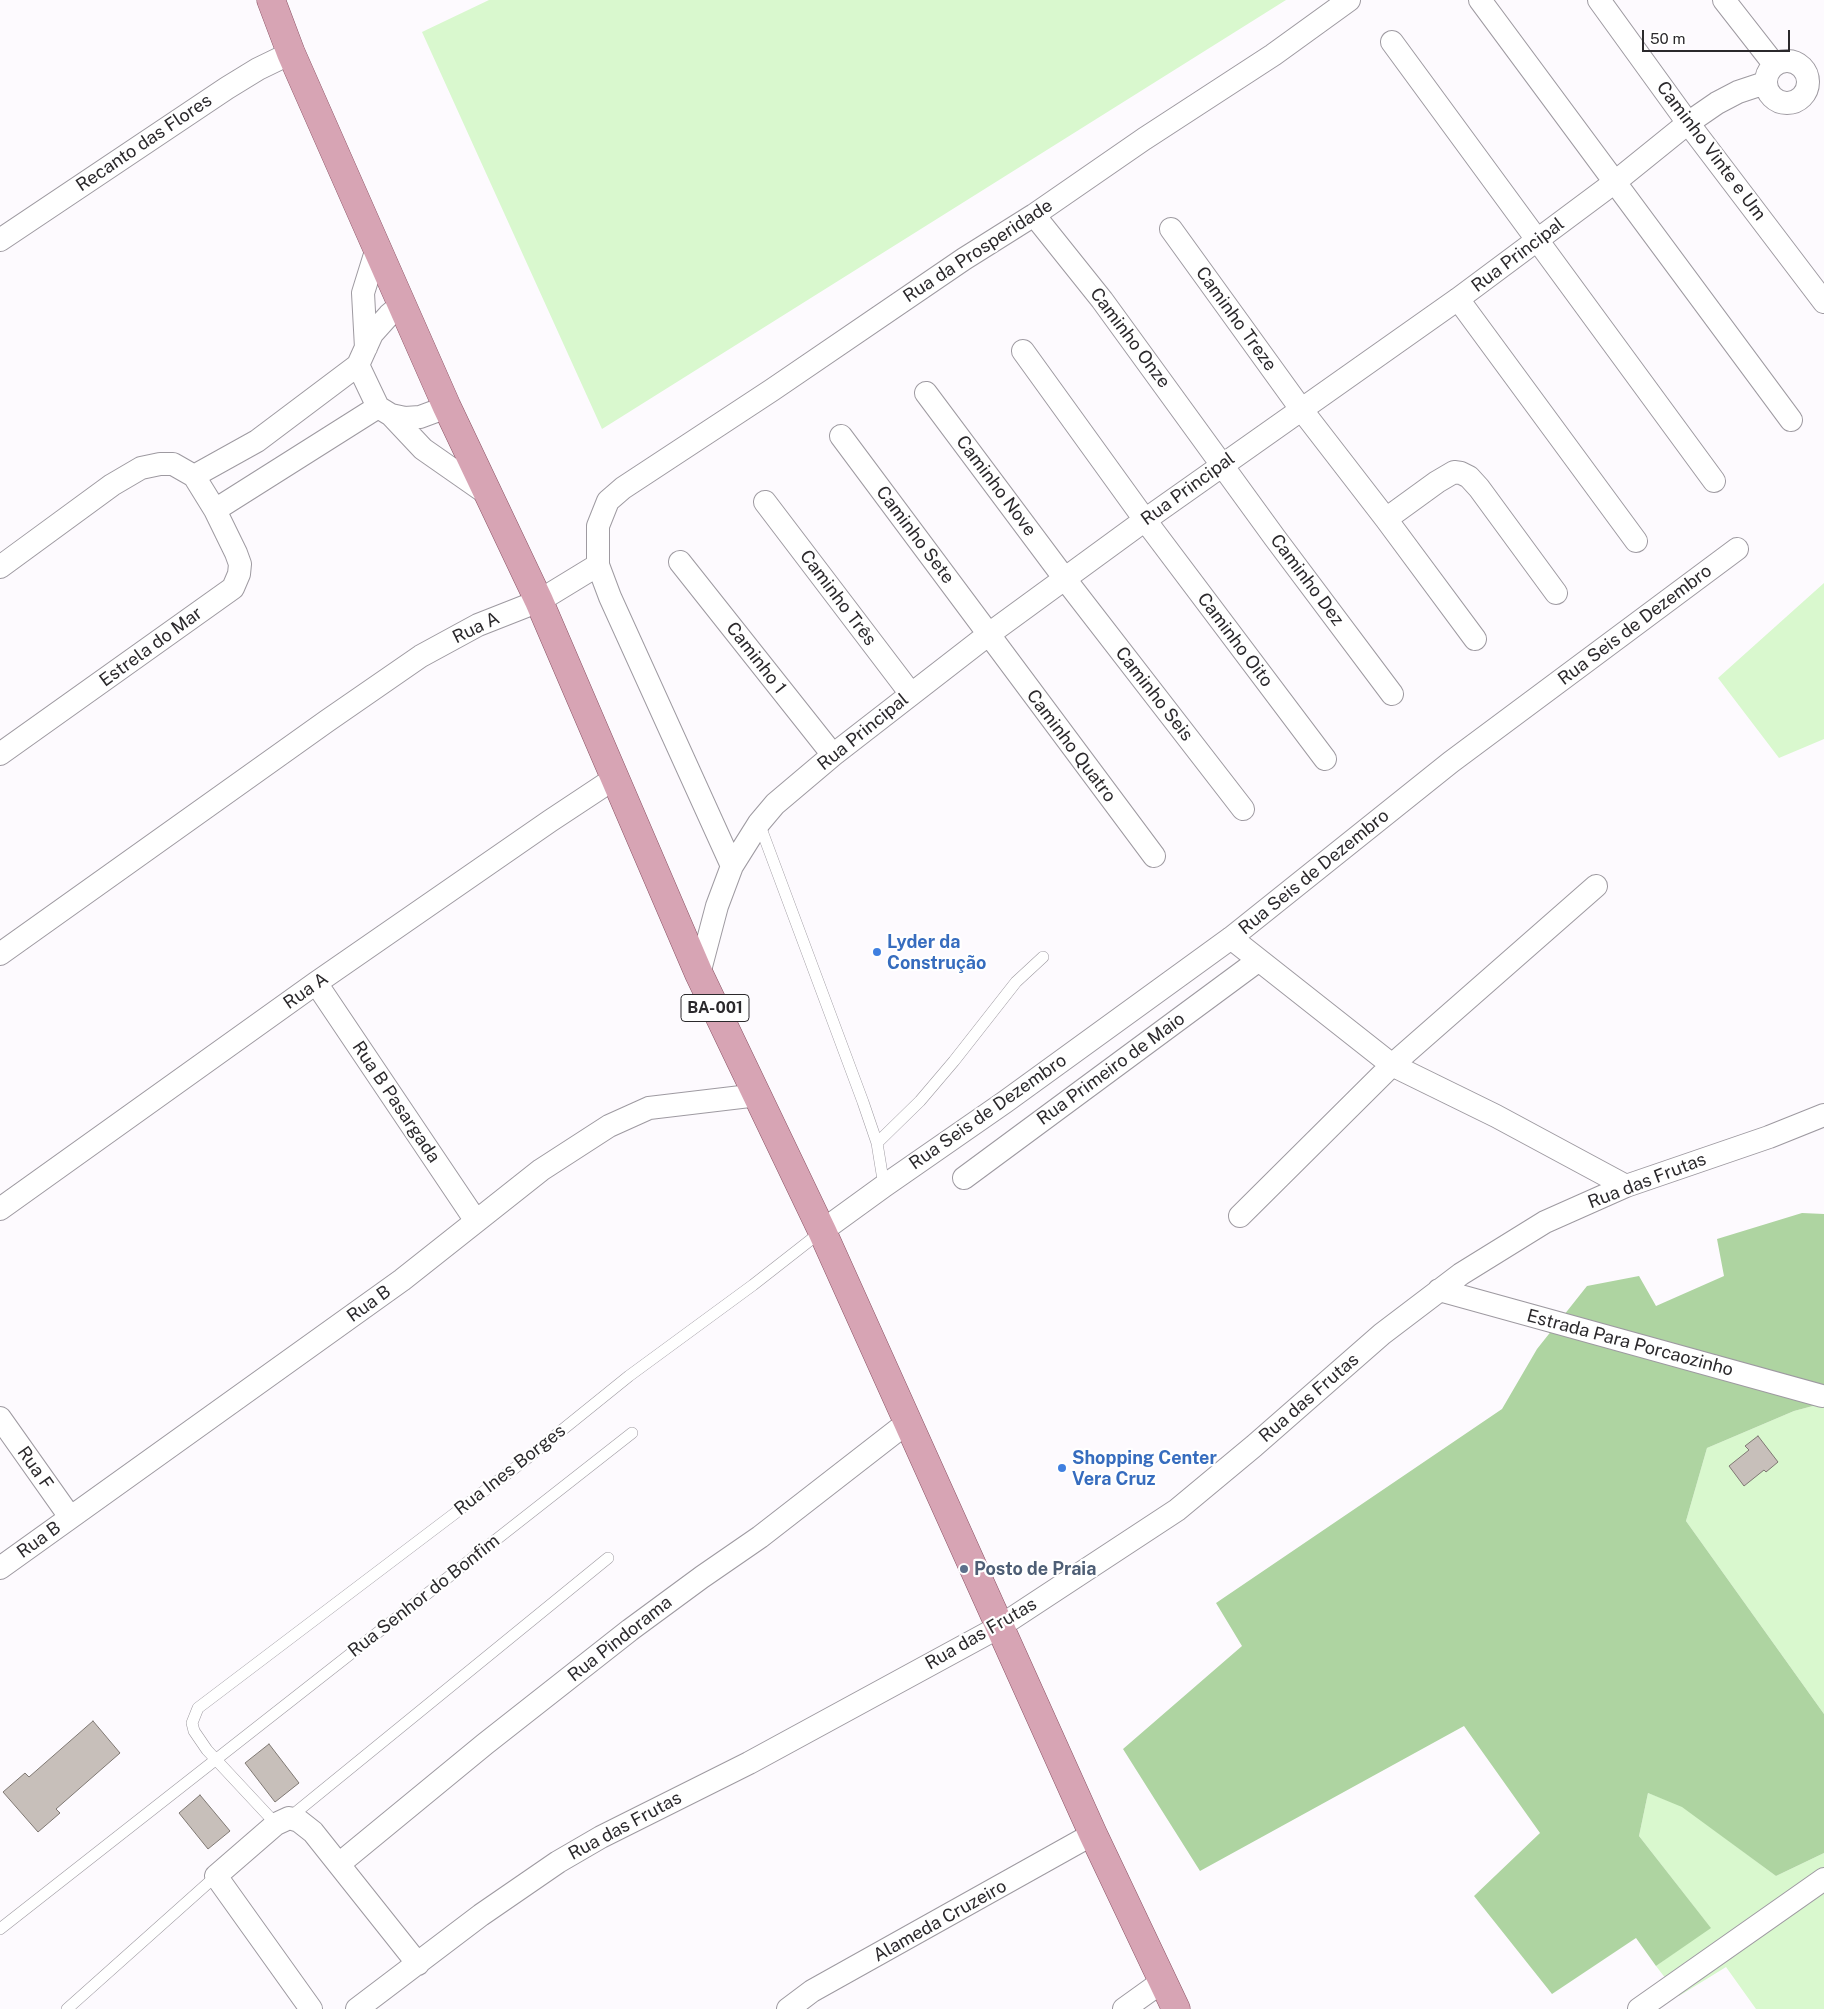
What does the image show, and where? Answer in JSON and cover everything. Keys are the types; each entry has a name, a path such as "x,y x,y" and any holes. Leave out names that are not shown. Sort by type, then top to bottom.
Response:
{"main road":[{"name":"BA-001","path":"275,1 291,53 447,407 486,493 539,601 699,974 822,1231 1093,1834 1176,2009"}],"street":[{"name":"Rua da Prosperidade","path":"598,566 598,526 608,501 623,488 756,401 964,258 1034,214 1273,54 1349,0"},
{"path":"1480,0 1791,420"},
{"name":"Caminho Vinte e Um","path":"1599,0 1688,123 1824,302"},
{"name":"Rua Principal","path":"699,974 717,906 732,866 759,823 775,804 833,755 989,634 1145,520 1458,299 1538,240 1615,182 1688,123 1770,73 1724,0"},
{"path":"1392,42 1714,481"},
{"name":"Recanto das Flores","path":"0,240 227,88 258,69 291,53"},
{"name":"Caminho Onze","path":"1034,214 1102,300 1222,464"},
{"name":"Caminho Treze","path":"1171,229 1301,409 1475,639"},
{"path":"377,248 363,293 362,356 384,411 423,448 486,493"},
{"path":"1458,299 1636,540"},
{"path":"194,476 257,441 362,356 372,334 402,304"},
{"name":"Caminho Oito","path":"1024,351 1145,520 1325,759"},
{"name":"Caminho Nove","path":"926,393 1065,580"},
{"path":"216,510 384,411 405,418 420,418 447,407"},
{"name":"Caminho Sete","path":"841,436 989,634"},
{"name":"Estrela do Mar","path":"0,568 112,485 141,468 160,464 173,464 194,476 216,510 240,564 239,574 233,588 0,754"},
{"name":"Caminho Dez","path":"1222,464 1392,694"},
{"path":"1386,519 1437,482 1454,472 1461,473 1469,477 1479,488 1556,593"},
{"name":"Caminho Três","path":"765,502 911,694"},
{"name":"Rua Seis de Dezembro","path":"822,1231 997,1108 1231,938 1451,762 1738,549"},
{"name":"Caminho 1","path":"680,562 833,755"},
{"path":"598,566 610,597 732,866"},
{"name":"Rua A","path":"0,954 319,726 422,656 478,624 539,601 598,566"},
{"name":"Caminho Seis","path":"1065,580 1243,809"},
{"name":"Caminho Quatro","path":"989,634 1154,856"},
{"name":"Rua A","path":"0,1209 316,983 615,778"},
{"path":"1240,1216 1392,1065 1596,886"},
{"path":"1231,938 1392,1065 1496,1116 1626,1186"},
{"name":"Rua Primeiro de Maio","path":"964,1178 1259,960"},
{"name":"Rua B Pasargada","path":"316,983 476,1221"},
{"name":"Rua B","path":"0,1568 402,1280 542,1170 609,1126 649,1108 758,1095"},
{"name":"Rua das Frutas","path":"357,2009 481,1915 572,1853 749,1763 999,1627 1177,1510 1254,1446 1382,1334 1461,1274 1545,1222 1626,1186 1769,1138 1824,1115"},
{"name":"Estrada Para Porcaozinho","path":"1439,1290 1822,1396"},
{"name":"Rua F","path":"0,1418 70,1517"},
{"name":"Rua Pindorama","path":"339,1864 485,1744 600,1654 702,1577 760,1537 908,1422"},
{"path":"311,2009 216,1876 282,1821 299,1821 313,1832 418,1964"},
{"name":"Alameda Cruzeiro","path":"788,2009 812,1991 1093,1834"},
{"path":"1639,2009 1824,1879"},
{"path":"1124,2009 1163,1981"}],"lane":[{"path":"759,823 877,1143 884,1186"},
{"path":"877,1143 920,1101 1016,982 1043,957"},
{"name":"Rua Ines Borges","path":"215,1759 194,1731 192,1723 198,1708 520,1464 629,1376 753,1285 822,1231"},
{"name":"Rua Senhor do Bonfim","path":"0,1929 632,1433"},
{"path":"215,1759 282,1821 608,1558"},
{"path":"67,2009 216,1876"}],"green space":[{"path":"489,0 1286,0 602,429 422,32"},
{"path":"1824,583 1824,739 1779,758 1718,678"},
{"path":"1802,1213 1824,1214 1824,1403 1794,1411 1707,1448 1686,1521 1824,1714 1824,1853 1776,1876 1682,1807 1648,1793 1639,1836 1711,1928 1656,1966 1636,1938 1552,1994 1474,1896 1540,1833 1464,1726 1200,1871 1123,1749 1242,1646 1216,1603 1502,1409 1537,1349 1587,1286 1639,1276 1656,1306 1724,1276 1717,1239"},
{"path":"1824,1403 1824,1714 1686,1521 1707,1448 1794,1411"},
{"path":"1648,1793 1682,1806 1776,1876 1824,1853 1824,2009 1756,2009 1726,1967 1679,1996 1656,1966 1710,1927 1639,1836"}],"building":[{"path":"1758,1436 1778,1462 1766,1472 1764,1470 1744,1486 1729,1466 1749,1450 1745,1446"},
{"path":"93,1721 120,1753 56,1809 60,1813 38,1832 3,1792 25,1773 29,1777"},
{"path":"269,1744 299,1783 275,1802 245,1763"},
{"path":"200,1795 230,1831 208,1849 179,1813"}],"place":[{"name":"Lyder da Construção","path":"877,952"},
{"name":"Shopping Center Vera Cruz","path":"1062,1468"},
{"name":"Posto de Praia","path":"964,1569"}]}
